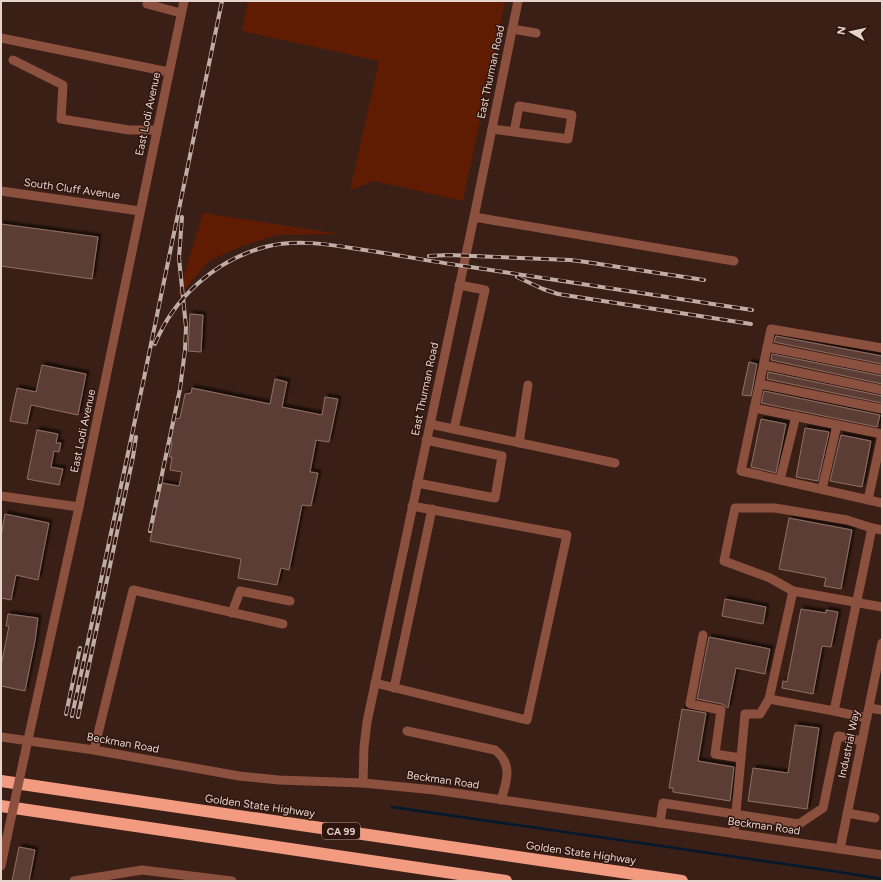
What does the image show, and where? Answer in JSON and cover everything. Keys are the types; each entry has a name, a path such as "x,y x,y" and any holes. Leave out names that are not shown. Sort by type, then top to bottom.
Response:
{"highway":[{"name":"Golden State Highway","path":"1,781 682,881"},
{"name":"CA 99","path":"1,806 506,881"}],"street":[{"path":"148,1 147,4 181,13"},
{"name":"East Lodi Avenue","path":"1,866 79,507 184,1"},
{"name":"East Thurman Road","path":"363,783 364,747 367,722 474,217 518,1"},
{"path":"512,29 536,33"},
{"path":"1,38 169,72"},
{"path":"13,60 64,85 61,119 129,130 157,130"},
{"path":"492,129 514,132 568,139 572,115 519,106 514,132"},
{"name":"South Cluff Avenue","path":"1,191 140,211"},
{"path":"474,217 734,262"},
{"path":"454,429 485,290 459,285"},
{"path":"882,348 771,329 741,471 882,503"},
{"path":"767,347 882,370"},
{"path":"764,365 882,390"},
{"path":"760,384 882,409"},
{"path":"519,443 528,385"},
{"path":"754,408 882,434 868,500"},
{"path":"780,480 796,416"},
{"path":"430,424 615,463"},
{"path":"822,489 837,425"},
{"path":"417,483 495,498 502,456 426,440"},
{"path":"1,496 79,507"},
{"path":"375,683 527,720 567,535 412,506"},
{"path":"882,530 847,520 775,508 735,508 724,561 770,578 793,591 882,607"},
{"path":"394,688 432,509"},
{"path":"834,711 872,528"},
{"path":"94,750 133,590 283,624"},
{"path":"232,613 240,591 290,601"},
{"path":"734,834 745,714 760,714 769,699 793,591"},
{"path":"703,635 690,704 721,710 714,754 741,758"},
{"name":"Industrial Way","path":"840,849 882,643"},
{"path":"769,699 867,718"},
{"path":"869,708 882,710"},
{"path":"407,731 495,750 504,760 508,773 501,800"},
{"path":"660,823 663,803 800,824 823,808 838,736 862,741"},
{"name":"Beckman Road","path":"1,737 94,750 239,776 279,780 363,783 434,790 882,855"},
{"path":"847,813 875,818"},
{"path":"74,881 142,870 232,881"}],"shaded area":[{"path":"248,1 505,1 463,201 374,181 350,190 379,61 242,31"},
{"path":"203,213 340,234 277,235 242,246 210,260 177,298"}],"building":[{"path":"1,224 98,237 92,279 1,266"},
{"path":"190,314 203,315 201,352 188,351"},
{"path":"776,336 882,356 882,364 774,342"},
{"path":"772,354 882,376 882,384 771,360"},
{"path":"749,362 757,364 751,396 742,395"},
{"path":"42,365 86,374 78,415 31,405 27,424 10,421 17,388 36,392"},
{"path":"768,372 882,396 882,403 767,379"},
{"path":"275,379 287,382 282,407 322,415 325,397 338,399 329,442 316,440 310,472 318,473 311,506 302,505 289,570 281,568 277,585 238,578 241,559 150,541 162,483 179,486 182,472 170,470 172,457 169,457 175,419 180,418 185,394 191,393 192,388 270,404"},
{"path":"764,391 880,415 877,427 761,403"},
{"path":"761,419 786,424 776,473 751,467"},
{"path":"805,428 829,432 818,481 796,477"},
{"path":"37,430 58,434 56,443 61,443 59,452 54,451 51,467 63,469 59,485 27,479"},
{"path":"841,435 871,441 862,487 830,481"},
{"path":"5,514 49,523 38,580 16,575 11,600 1,598 1,536"},
{"path":"789,518 852,530 841,589 824,586 826,578 779,569"},
{"path":"725,599 766,607 763,624 722,616"},
{"path":"801,609 826,613 826,610 838,612 831,647 822,646 813,694 782,688 783,681 787,682"},
{"path":"8,614 38,618 25,691 1,686 1,666 9,626 6,626"},
{"path":"709,637 770,649 765,674 736,668 728,708 722,704 697,699"},
{"path":"682,709 706,713 698,761 734,767 730,801 673,792 673,788 669,788"},
{"path":"795,725 819,728 807,809 748,801 753,768 788,773"},
{"path":"19,847 35,850 29,881 12,881"}],"waterway":[{"path":"392,807 882,879"}],"railway":[{"path":"72,716 222,1"},
{"path":"150,531 180,389 185,350 186,327 179,258 182,217"},
{"path":"155,344 163,327 185,296 214,271 247,253 265,247 288,243 335,245 752,310"},
{"path":"429,256 449,255 570,260 704,280"},
{"path":"517,277 558,294 751,324"},
{"path":"78,717 136,437"},
{"path":"66,714 80,648"}]}
